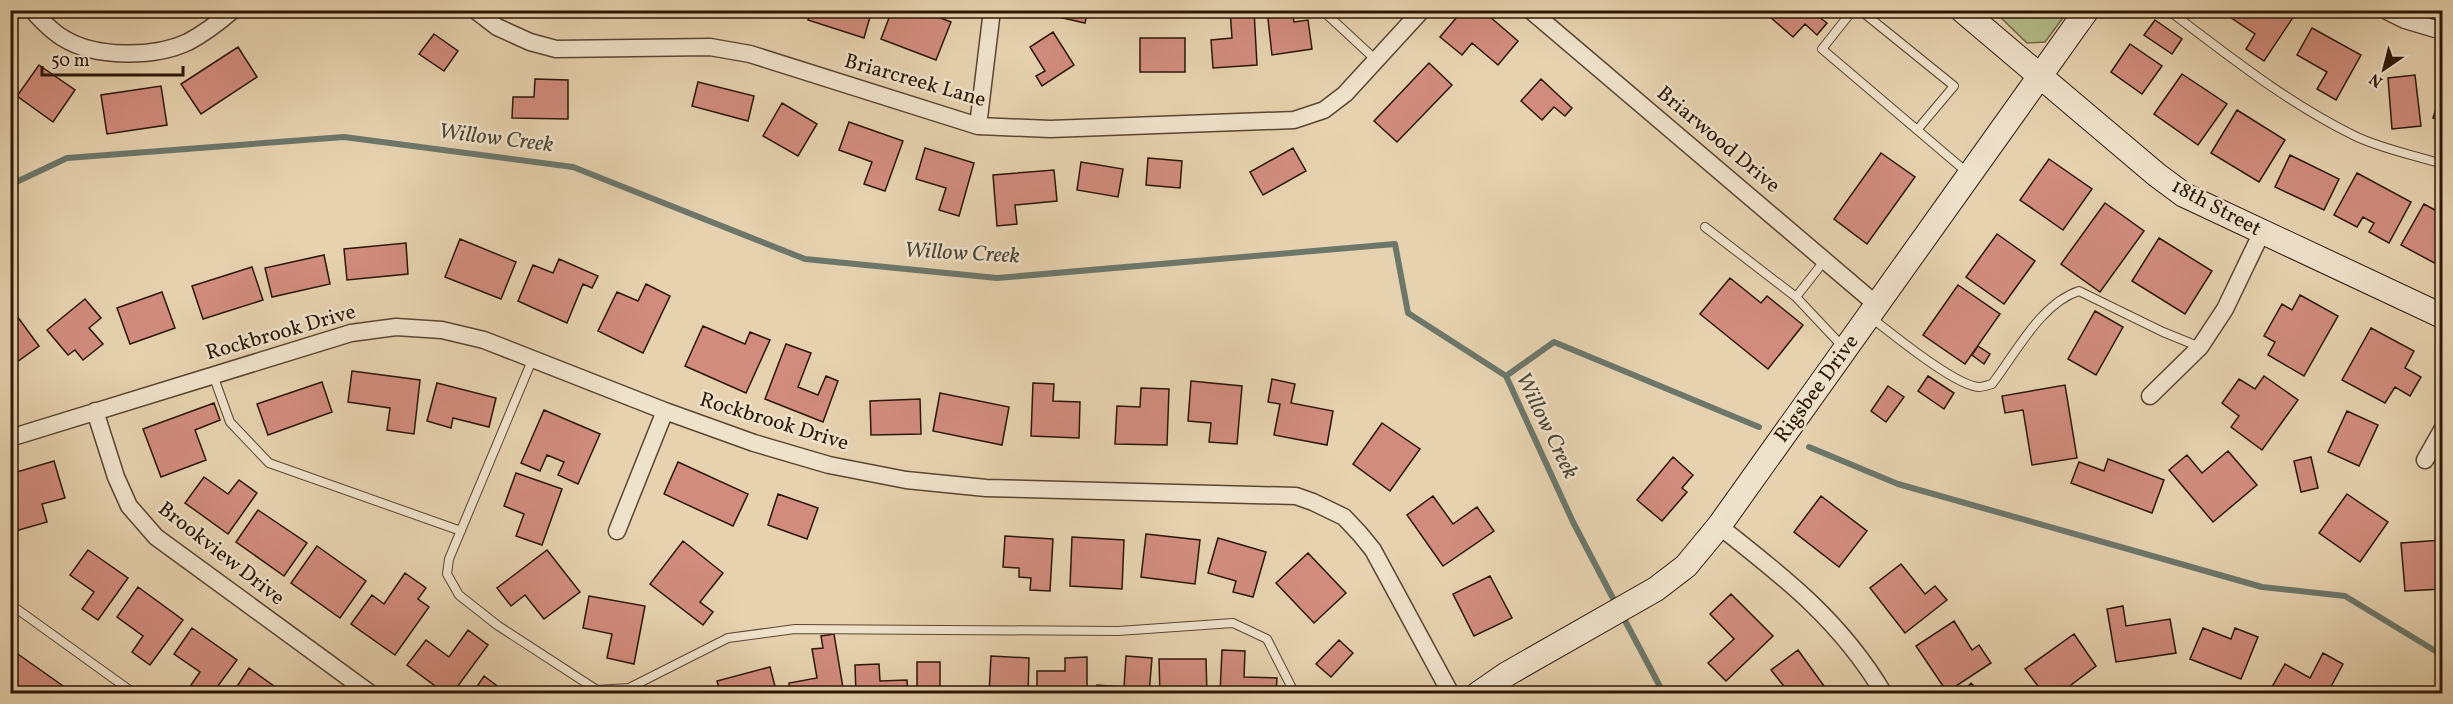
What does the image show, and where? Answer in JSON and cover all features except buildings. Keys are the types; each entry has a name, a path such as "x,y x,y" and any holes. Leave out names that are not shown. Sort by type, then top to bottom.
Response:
{"street":[{"path":"32,10 64,39 88,49 109,53 144,53 185,43 212,28 233,10"},
{"name":"Briarcreek Lane","path":"475,10 497,27 530,42 556,49 710,47 750,54 978,126 1050,129 1294,120 1324,110 1346,94 1422,10"},
{"path":"978,126 992,10"},
{"name":"Briarwood Drive","path":"1530,10 1825,260 1873,310"},
{"name":"18th Street","path":"1962,10 2157,176 2184,195 2442,316"},
{"name":"Rigsbee Drive","path":"1478,693 1581,631 1635,603 1686,566 1719,526 2087,10"},
{"path":"2385,10 2405,20 2442,32"},
{"path":"2150,396 2200,347 2225,309 2262,232"},
{"name":"Rockbrook Drive","path":"10,438 351,333 396,327 442,330 484,340 753,443 830,465 906,480 986,488 1296,496 1313,502 1344,517 1373,550 1451,693"},
{"name":"Brookview Drive","path":"95,411 116,477 129,506 156,537 371,693"},
{"path":"617,531 665,411"},
{"path":"2425,460 2442,430"},
{"path":"1719,526 1787,580 1834,624 1884,693"}],"lane":[{"path":"1322,10 1376,60"},
{"path":"1853,10 1822,49 1970,175"},
{"path":"1860,10 1954,86 1917,130"},
{"path":"2168,10 2237,62 2320,117 2358,137 2442,165"},
{"path":"1705,227 1796,297 1845,349"},
{"path":"1796,297 1825,260"},
{"path":"1873,310 1934,365 1970,385 1980,387 1992,384 2048,309 2064,296 2079,291 2163,332 2200,347"},
{"path":"533,358 449,559 447,574 459,595 497,625 597,690 629,688 728,638 795,629 1118,631 1233,623 1267,639 1295,693"},
{"path":"213,375 230,422 269,463 461,531"},
{"path":"10,604 135,693"}],"green space":[{"path":"1994,11 2068,11 2045,42 2027,43"}],"waterway":[{"name":"Willow Creek","path":"10,185 67,158 344,137 573,167 805,259 997,278 1395,244 1408,313 1506,376 1573,522 1617,606"},
{"path":"1506,376 1554,342 1759,427"},
{"path":"1809,447 1898,484 2262,587 2345,596 2442,655"},
{"name":"Willow Creek","path":"1622,615 1664,694"}]}
